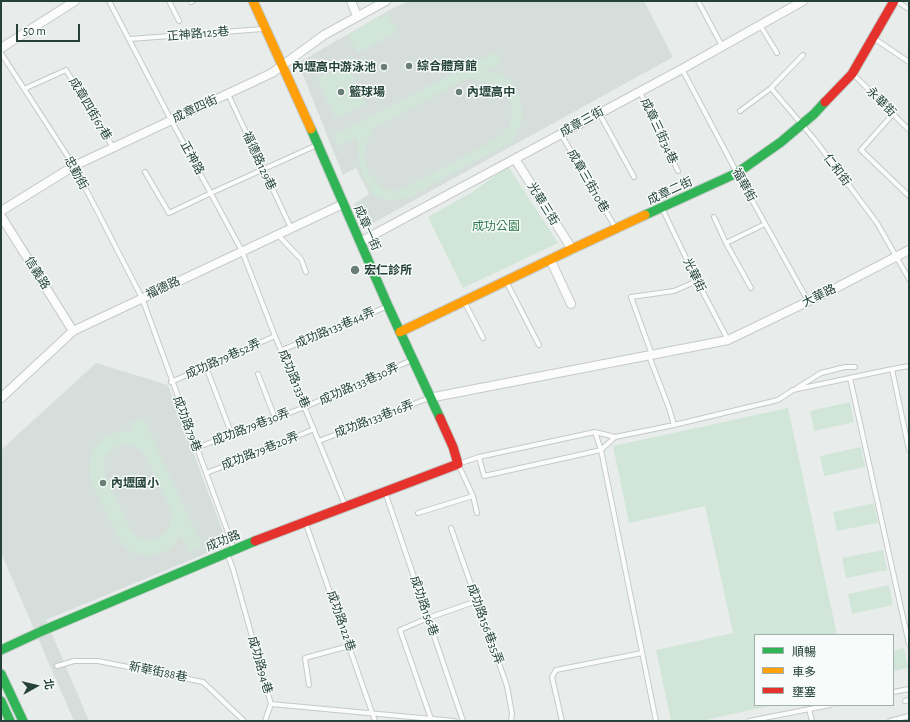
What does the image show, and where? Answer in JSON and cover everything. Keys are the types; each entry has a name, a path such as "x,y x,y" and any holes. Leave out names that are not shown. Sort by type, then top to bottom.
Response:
{"street":[{"path":"1,48 75,1"},
{"name":"成章一街","path":"253,1 429,398 453,447 458,464"},
{"path":"351,1 357,16"},
{"name":"成章四街","path":"1,211 74,166 272,73 282,64 324,35 386,1"},
{"name":"成章三街","path":"360,242 682,69 803,1"},
{"name":"成章二街","path":"400,332 550,259 737,173 814,114 852,74 895,1"},
{"name":"光華三街","path":"515,159 572,249"},
{"name":"福德路","path":"1,398 73,331 343,204"},
{"name":"信義路","path":"1,216 73,331"},
{"name":"大華路","path":"429,398 728,340 832,290 909,250"},
{"path":"550,259 571,304"},
{"name":"成功路","path":"1,650 230,551 458,464"},
{"path":"1,674 23,721"},
{"path":"1,701 10,721"}],"lane":[{"name":"正神路","path":"109,1 242,251"},
{"path":"169,1 179,21"},
{"path":"698,1 722,46"},
{"path":"895,1 909,10"},
{"path":"760,25 777,53"},
{"name":"正神路125巷","path":"130,39 266,29"},
{"path":"873,38 909,62"},
{"name":"忠勤街","path":"1,53 74,166 142,298"},
{"path":"740,111 771,88 803,55"},
{"name":"福華街","path":"682,69 737,173 808,301"},
{"name":"成章四街67巷","path":"24,89 66,70 113,148"},
{"name":"永華街","path":"852,74 909,130"},
{"name":"仁和街","path":"771,88 815,140 877,223 909,279"},
{"name":"成章三街34巷","path":"640,91 678,171"},
{"name":"福德路129巷","path":"228,93 291,228"},
{"path":"599,113 634,177"},
{"path":"892,114 861,150 909,196"},
{"name":"成章三街10巷","path":"561,134 616,229"},
{"path":"145,172 169,213 317,145"},
{"name":"光華街","path":"662,208 697,281 728,340"},
{"path":"714,218 751,288"},
{"path":"726,243 766,224"},
{"path":"278,234 301,259 306,272"},
{"name":"成功路133巷","path":"242,251 275,336 346,506"},
{"path":"506,280 539,345"},
{"path":"674,425 631,297 674,291 697,281"},
{"name":"成功路79巷","path":"142,298 171,382 206,473 230,551"},
{"path":"464,301 483,338"},
{"name":"成功路133巷44弄","path":"282,350 388,306"},
{"name":"成功路79巷52弄","path":"171,382 275,336"},
{"name":"成功路133巷30弄","path":"305,407 413,360"},
{"path":"793,390 909,366"},
{"path":"206,367 232,435"},
{"path":"477,513 473,496 458,464 478,457 595,432 615,437 674,425 778,400 821,373 845,367 855,367"},
{"path":"892,370 909,450"},
{"path":"258,374 275,418"},
{"path":"850,378 909,644"},
{"name":"成功路133巷16弄","path":"319,441 429,398"},
{"name":"成功路79巷30弄","path":"196,448 305,407"},
{"name":"成功路79巷20弄","path":"206,473 246,458 314,429"},
{"path":"595,432 601,450 656,721"},
{"path":"478,457 484,476 601,450 615,437"},
{"name":"成功路156巷","path":"385,491 464,721"},
{"path":"418,513 473,496"},
{"name":"成功路122巷","path":"305,522 375,721"},
{"name":"成功路156巷35弄","path":"451,528 507,686 512,714 511,721"},
{"name":"成功路94巷","path":"230,551 233,569 271,704 454,721"},
{"path":"431,719 400,630 428,618 477,601"},
{"path":"309,684 305,658 349,646"},
{"path":"562,721 552,677 556,670 642,653"},
{"name":"新華街88巷","path":"58,666 74,661 98,661 203,682 244,721"},
{"path":"894,692 909,689"},
{"path":"265,721 271,704"},
{"path":"749,721 825,706"},
{"path":"809,709 812,721"},
{"path":"890,721 909,716"}],"shaded area":[{"name":"內壢高中","path":"410,1 644,1 673,57 364,228 354,204 369,194 356,168 343,175 298,63 393,8"},
{"name":"內壢國小","path":"96,363 168,385 226,540 224,546 46,620 89,721 74,721 1,553 1,450"}],"green space":[{"name":"籃球場","path":"387,13 397,32 358,53 348,35"},
{"path":"495,52 501,63 481,73 501,73 511,82 518,92 523,116 520,127 512,141 405,199 388,200 374,196 364,179 359,162 357,138 338,146 333,136","holes":["468,78 492,83 501,87 508,97 513,112 510,125 501,136 402,190 393,191 384,189 369,173 364,156 367,141 373,128"]},
{"name":"籃球場","path":"347,64 366,104 336,119 317,79"},
{"name":"成功公園","path":"508,166 558,243 463,288 428,217 474,191"},
{"path":"850,402 854,422 814,431 810,411"},
{"path":"788,408 837,634 754,634 754,706 769,706 700,721 671,721 656,650 733,633 705,506 629,523 613,446"},
{"path":"143,418 202,546 190,552 181,534 178,540 169,549 157,554 145,555 132,552 122,544 92,482 89,472 90,460 94,449 101,440 111,434 122,431 134,431 131,423","holes":["129,444 142,451 146,457 171,510 172,517 168,529 163,535 149,540 142,539 135,535 130,529 105,475 103,462 109,452 115,447"]},
{"path":"861,447 865,467 824,476 820,456"},
{"path":"874,503 878,523 837,531 833,512"},
{"path":"883,550 887,570 846,578 842,558"},
{"path":"889,585 893,605 852,614 848,594"},
{"path":"904,648 908,668 894,671 894,651"}],"traffic: fast":[{"path":"645,215 737,173 781,142 814,114 825,102"},
{"path":"311,129 388,306 440,418"},
{"path":"1,650 42,631 255,541"},
{"path":"1,674 23,721"},
{"path":"1,701 10,721"}],"traffic: slow":[{"path":"253,1 311,129"},
{"path":"400,332 645,215"}],"traffic: jam":[{"path":"825,102 852,74 894,1"},
{"path":"255,541 458,464 453,447 440,418"}],"place":[{"name":"綜合體育館","path":"409,66"},
{"name":"內壢高中游泳池","path":"384,67"},
{"name":"籃球場","path":"341,92"},
{"name":"內壢高中","path":"459,92"},
{"name":"宏仁診所","path":"355,270"},
{"name":"內壢國小","path":"103,483"}]}
